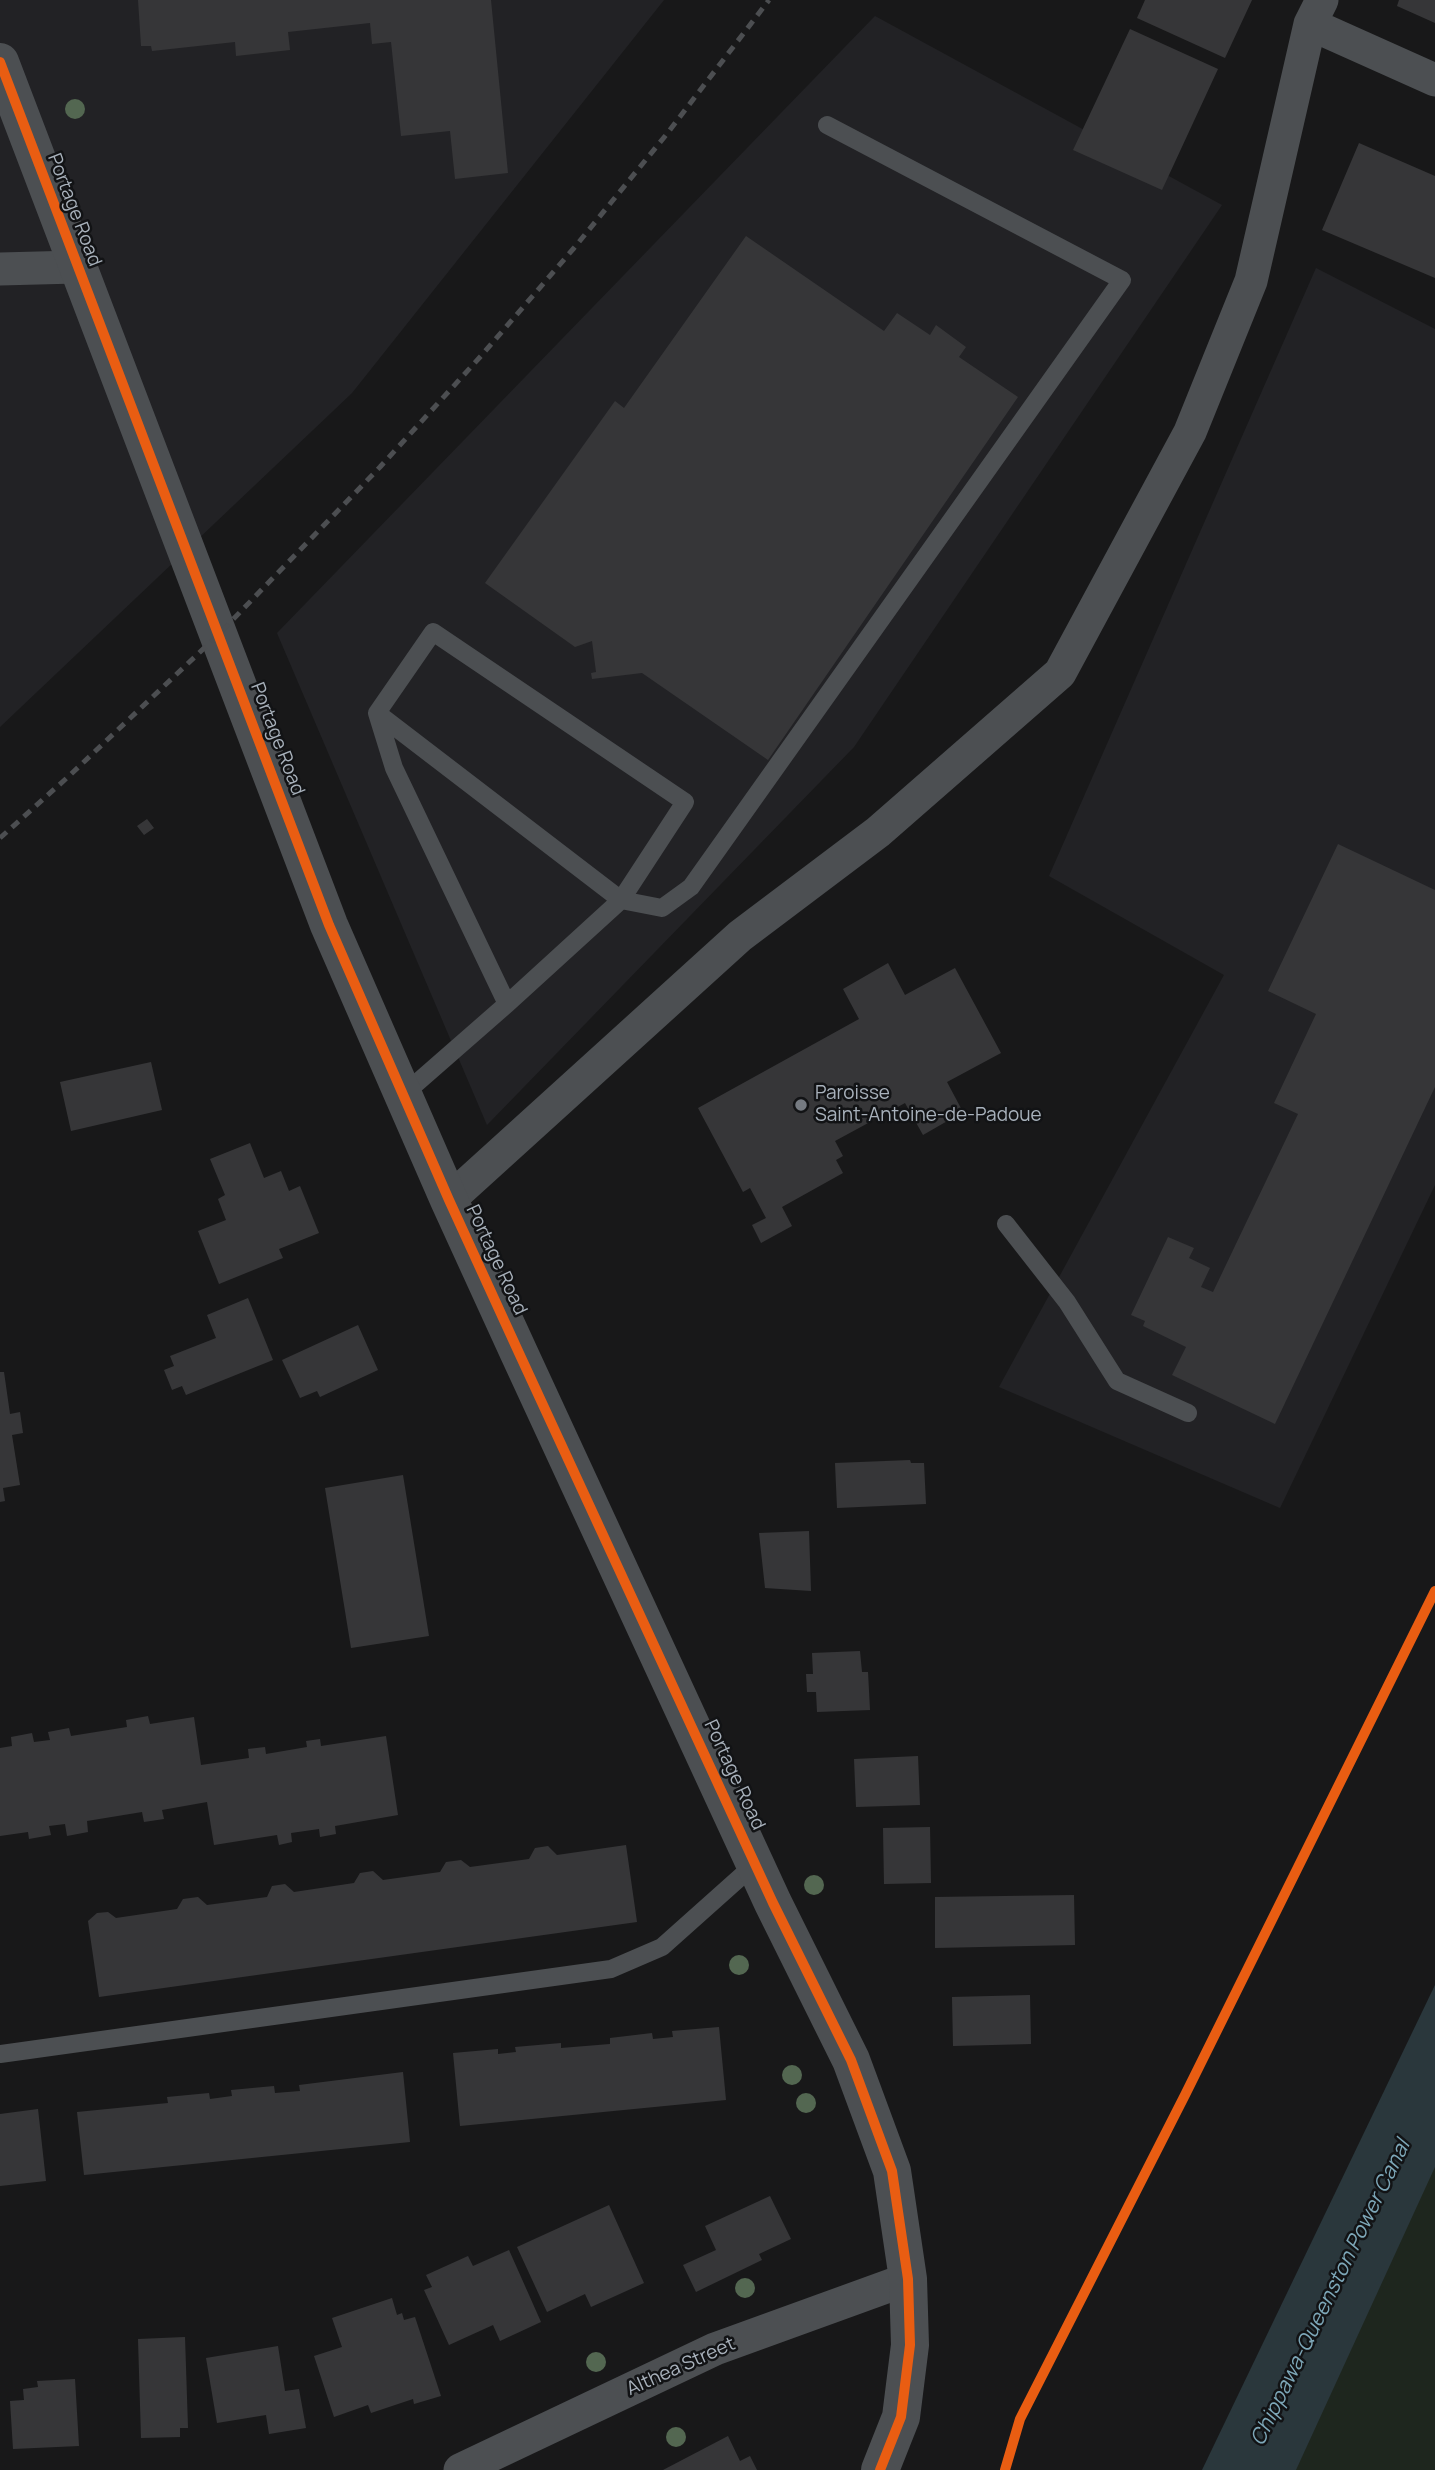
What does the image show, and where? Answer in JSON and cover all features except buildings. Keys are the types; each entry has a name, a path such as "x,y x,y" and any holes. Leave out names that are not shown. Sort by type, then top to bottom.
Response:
{"street":[{"path":"449,1200 740,936 878,832 1059,673 1191,432 1251,281 1316,12 1435,80"},
{"name":"Portage Road","path":"0,62 329,925 449,1200 755,1864 851,2060 892,2171 908,2279 910,2345 901,2417 880,2470"},
{"path":"0,269 76,267"},
{"name":"Althea Street","path":"460,2470 715,2349 908,2279"}],"lane":[{"path":"377,713 621,900 662,908 691,887 1122,280 827,125"},
{"path":"377,713 433,632 685,802 621,900 403,1095"},
{"path":"377,713 394,768 507,1004"},
{"path":"1006,1224 1066,1302 1117,1381 1188,1412"},
{"path":"0,2054 611,1969 662,1947 755,1864"}],"shaded area":[{"path":"0,0 664,0 352,393 0,727"},
{"path":"875,16 1222,205 854,747 487,1125 277,633"},
{"path":"1316,268 1435,329 1435,1185 1280,1508 999,1387 1224,975 1049,876"},
{"path":"1435,2121 1435,2470 1266,2470"}],"water":[{"name":"Chippawa-Queenston Power Canal","path":"1435,1985 1435,2167 1296,2470 1202,2470"}],"railway":[{"path":"0,838 219,634 380,467 574,248 666,135 769,0"}],"cycle path":[{"path":"0,62 329,925 519,1353 773,1903 851,2060 892,2171 908,2279 910,2345 901,2417 880,2470"},
{"path":"1005,2470 1020,2419 1185,2095 1435,1591"}],"place":[{"name":"Paroisse Saint-Antoine-de-Padoue","path":"801,1105"}]}
